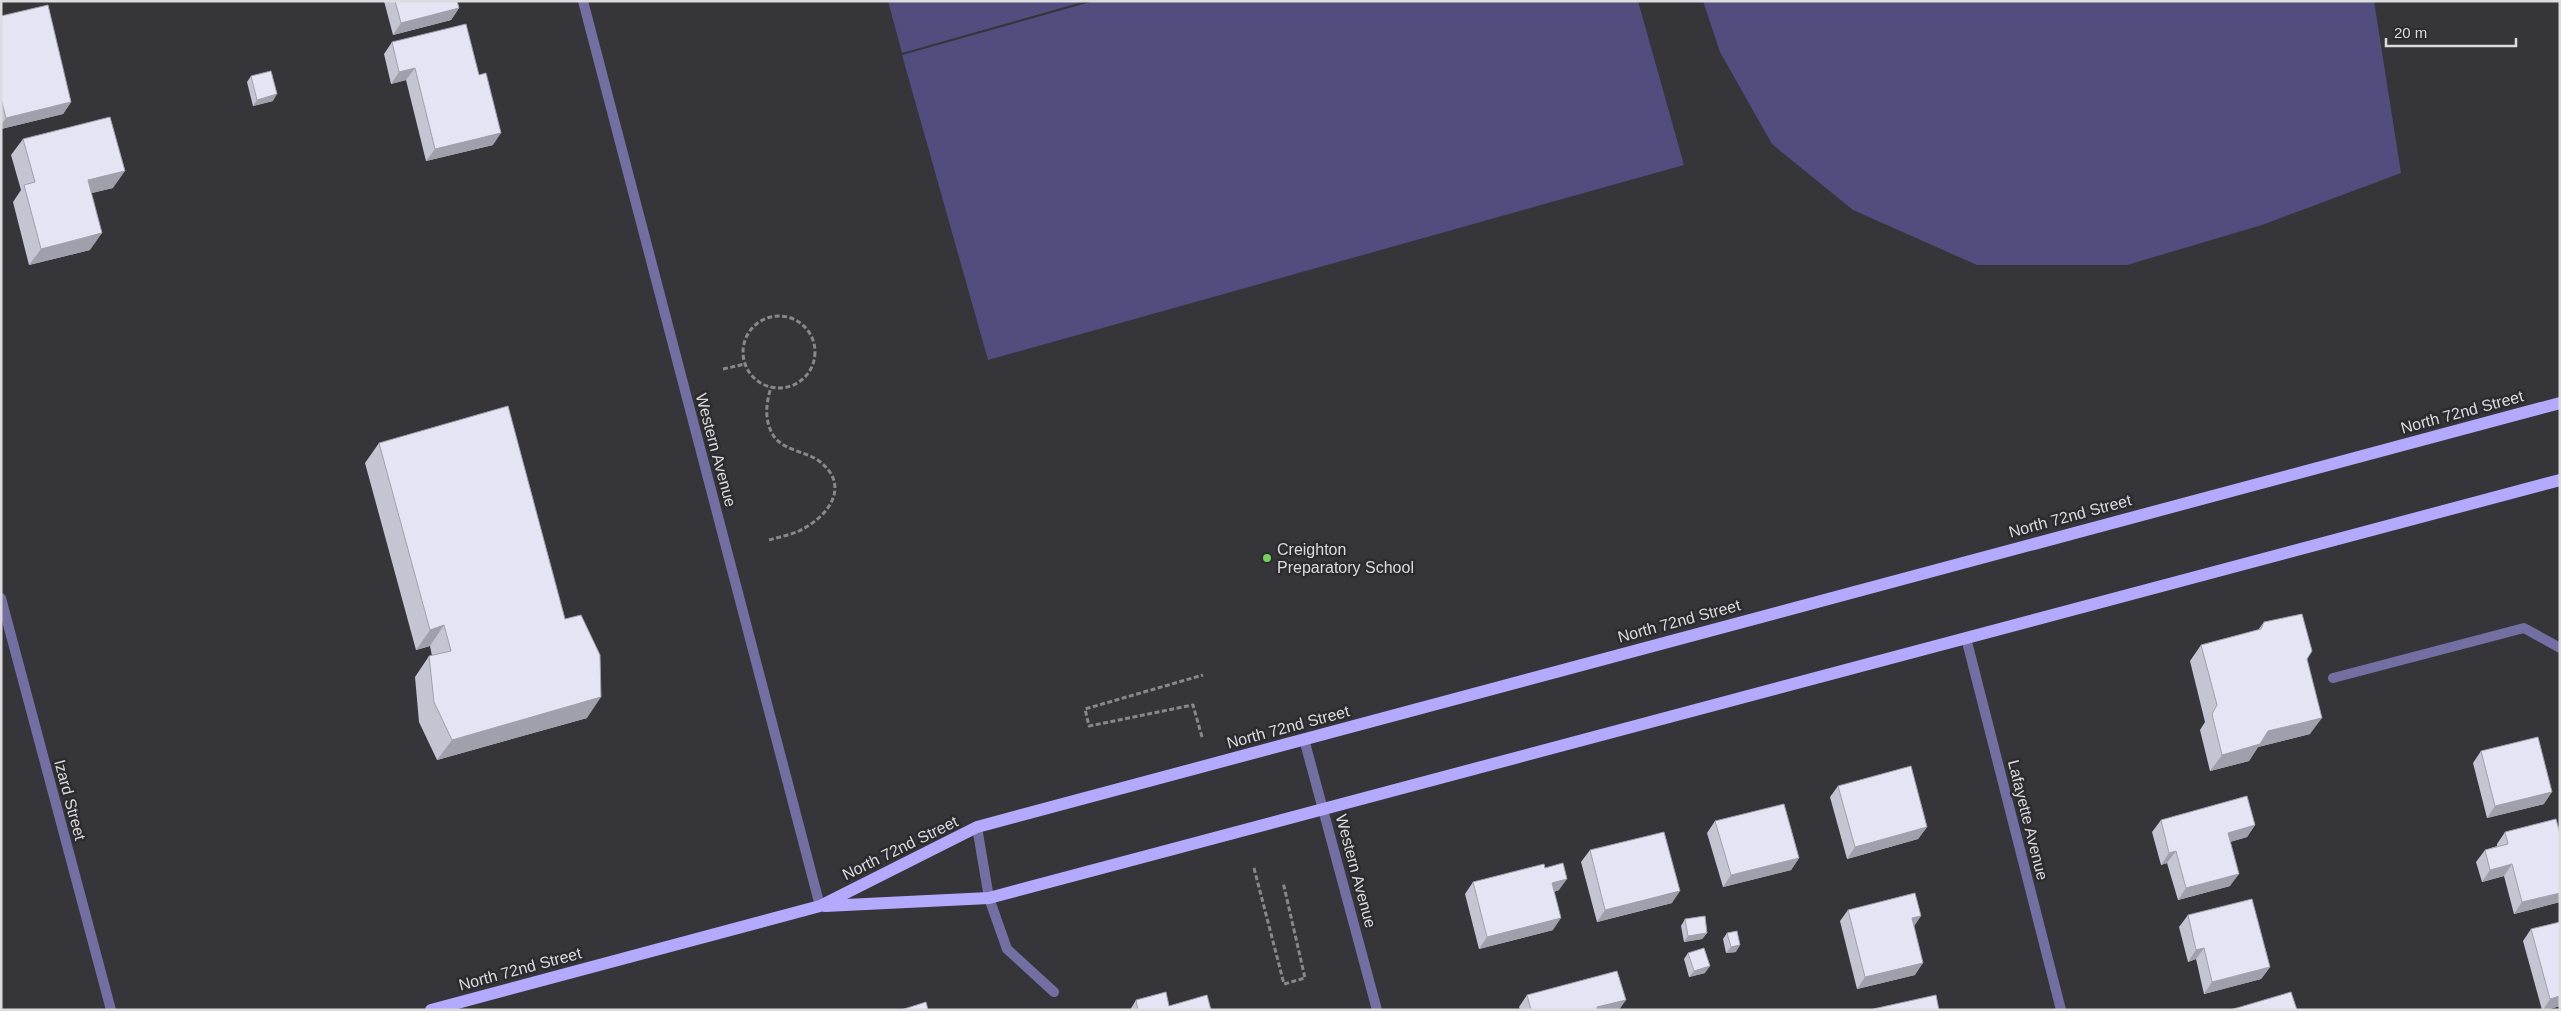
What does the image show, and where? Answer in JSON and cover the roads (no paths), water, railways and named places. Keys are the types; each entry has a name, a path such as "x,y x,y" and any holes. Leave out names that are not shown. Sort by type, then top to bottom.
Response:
{"main road":[{"name":"North 72nd Street","path":"431,1010 820,906 977,828 2560,403"},
{"name":"North 72nd Street","path":"820,906 989,898 2560,480"}],"street":[{"name":"Western Avenue","path":"583,1 820,906"},
{"name":"Izard Street","path":"1,598 111,1010"},
{"path":"2333,678 2524,628 2560,648"},
{"name":"Lafayette Avenue","path":"1966,638 2062,1010"},
{"name":"Western Avenue","path":"1304,739 1377,1010"},
{"path":"977,828 989,898 1007,949 1054,992"}],"place":[{"name":"Creighton Preparatory School","path":"1267,558"}]}
